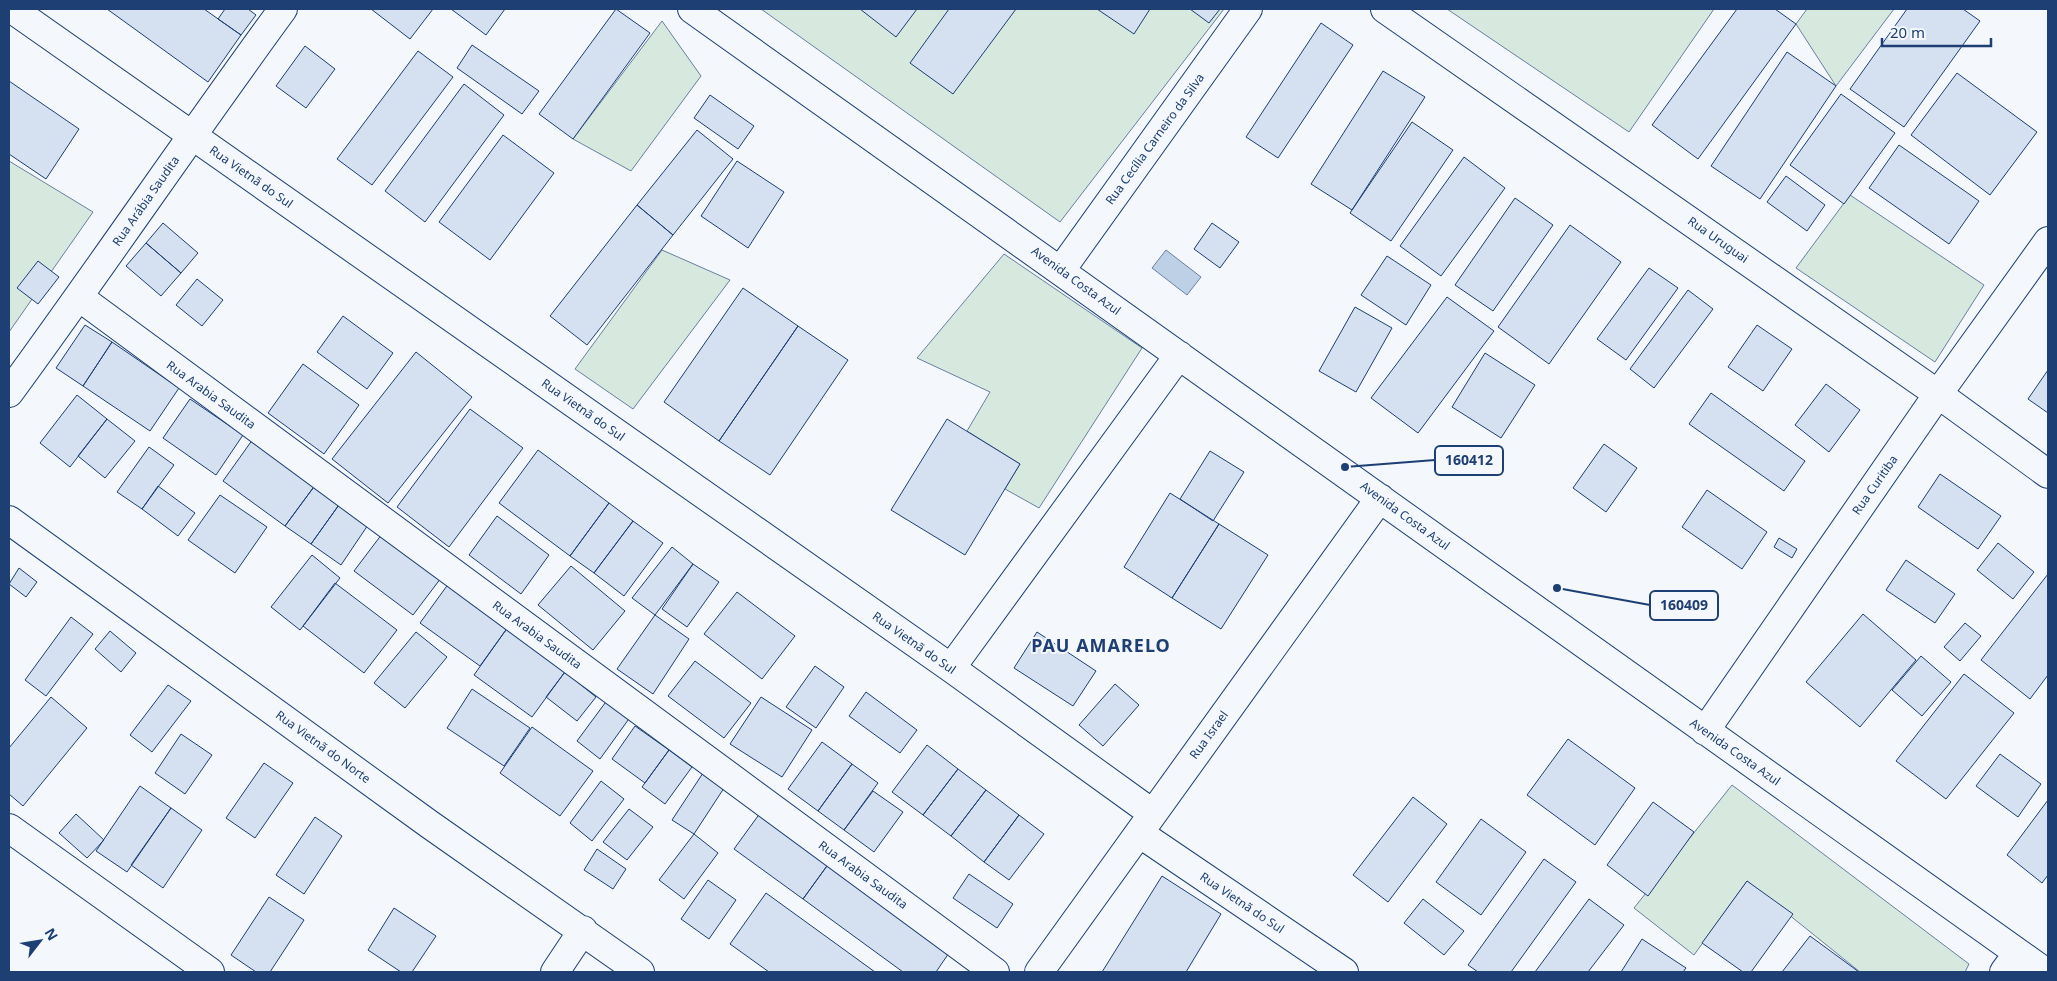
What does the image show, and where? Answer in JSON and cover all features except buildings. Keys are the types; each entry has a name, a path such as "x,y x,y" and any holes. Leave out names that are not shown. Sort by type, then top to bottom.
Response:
{"street":[{"name":"Rua Vietnã do Sul","path":"12,9 951,668 1146,823 1344,972"},
{"name":"Rua Arábia Saudita","path":"9,393 79,297 191,135 283,9"},
{"name":"Avenida Costa Azul","path":"692,9 1061,270 1705,731 2011,962 2045,972"},
{"name":"Rua Cecília Carneiro da Silva","path":"1061,270 1248,9"},
{"name":"Rua Uruguai","path":"1385,9 1938,394 2048,474"},
{"name":"Rua Curitiba","path":"1705,731 1938,394 2048,241"},
{"name":"Rua Arabia Saudita","path":"79,297 995,972"},
{"path":"951,668 1179,356"},
{"name":"Rua Israel","path":"1039,972 1380,498"},
{"name":"Rua Vietnã do Norte","path":"9,520 429,824 583,930 640,972"},
{"path":"9,828 210,972"},
{"path":"555,972 583,930"}],"shaded area":[{"path":"761,9 1224,9 1060,222"},
{"path":"1447,9 1714,9 1629,132"},
{"path":"1807,9 1894,9 1836,86 1796,24"},
{"path":"662,21 701,76 631,171 573,139"},
{"path":"9,161 93,212 9,332"},
{"path":"1850,195 1984,285 1935,362 1796,268"},
{"path":"662,250 730,280 633,409 575,369"},
{"path":"1004,254 1142,348 1039,508 1005,489 1020,464 967,431 990,392 917,358"},
{"path":"1732,785 1969,964 1965,972 1860,972 1747,881 1694,955 1634,908"}],"water":[{"path":"1166,250 1201,277 1187,295 1152,268"}],"place":[{"name":"160412","path":"1345,467"},
{"name":"160409","path":"1557,588"}],"district":[{"name":"PAU AMARELO","path":"1101,646"}]}
